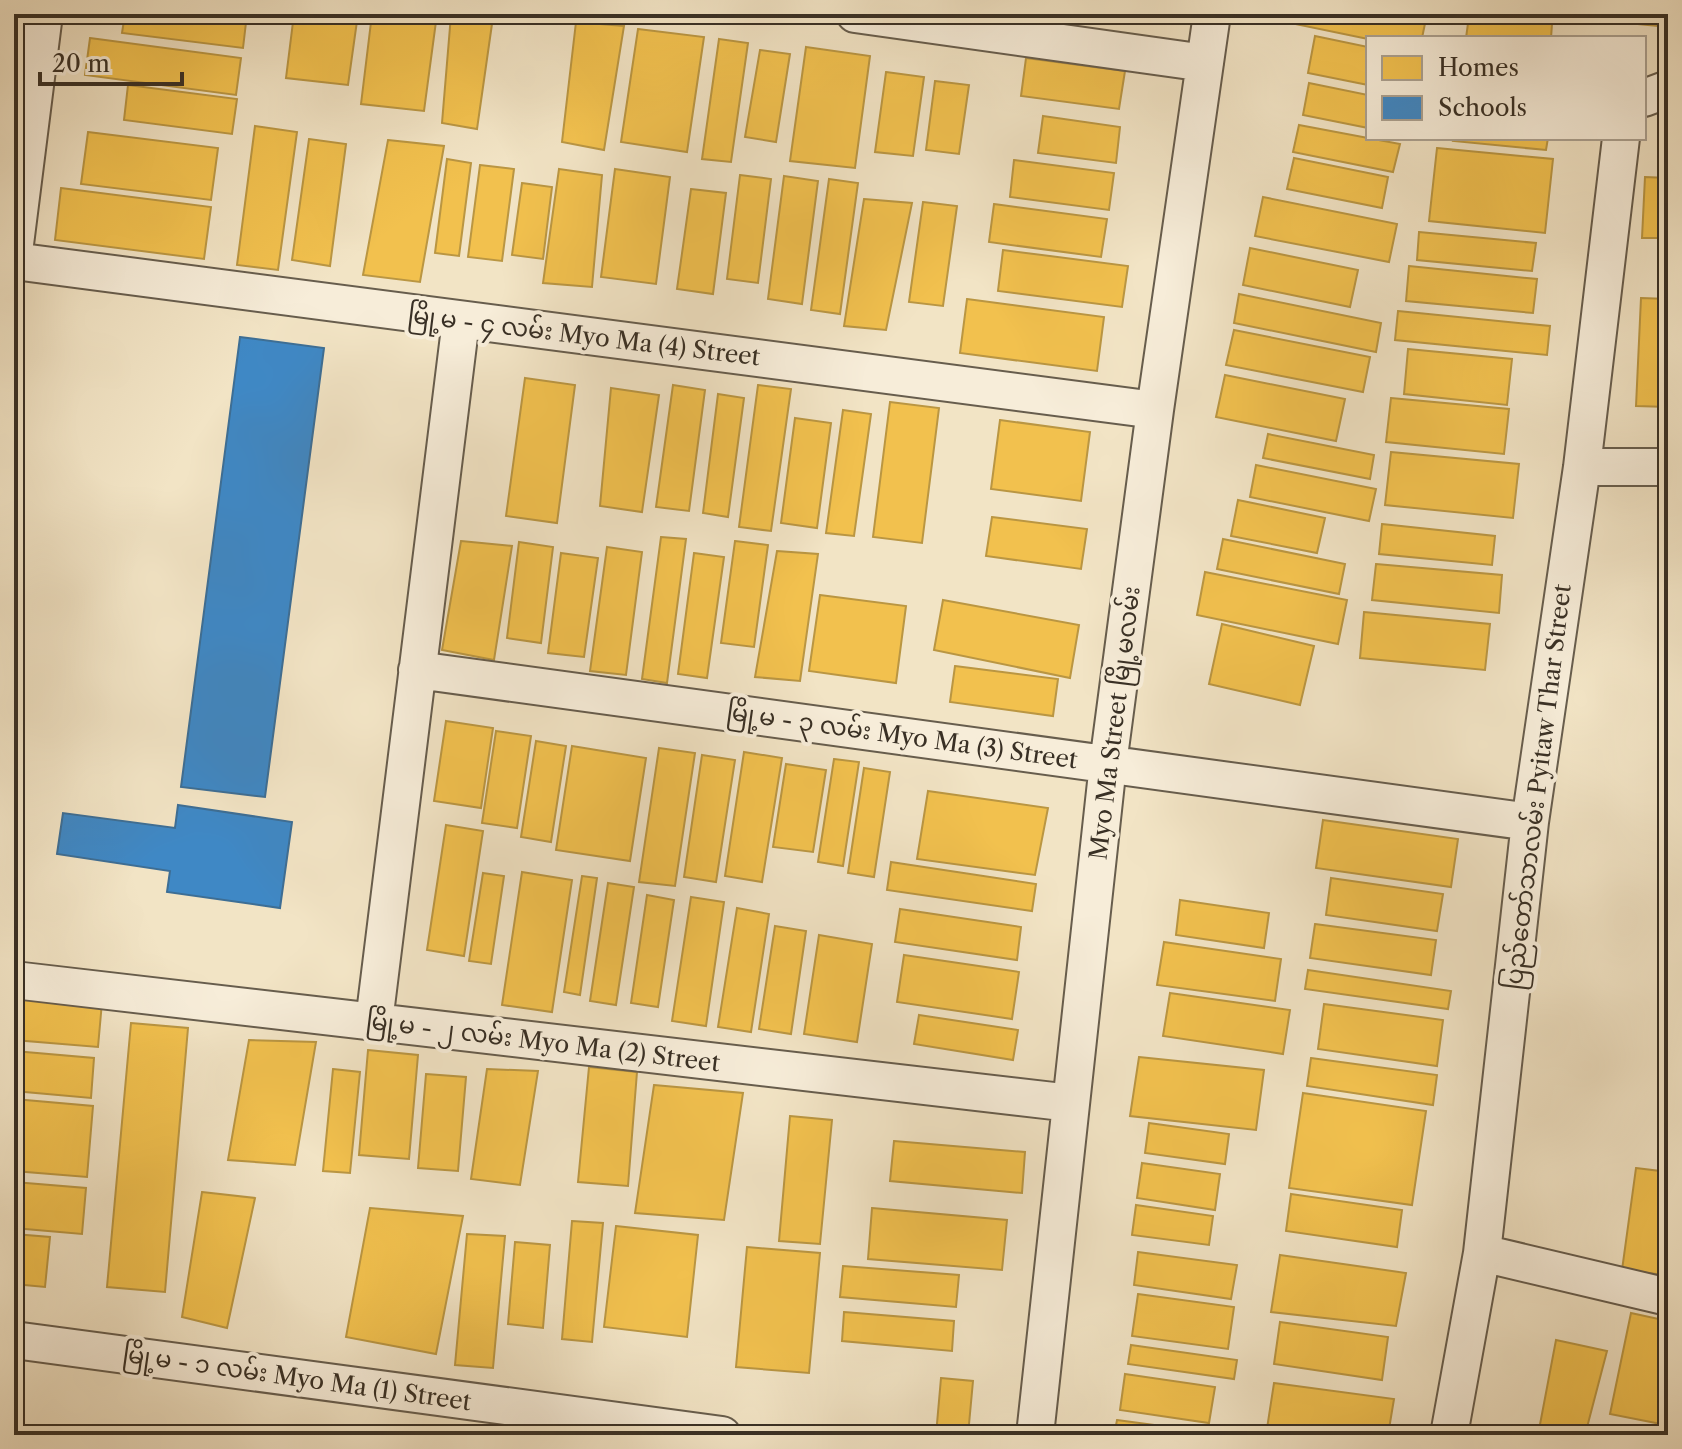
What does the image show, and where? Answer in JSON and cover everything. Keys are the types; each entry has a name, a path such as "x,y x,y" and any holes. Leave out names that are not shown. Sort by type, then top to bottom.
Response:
{"street":[{"path":"14,252 44,14"},
{"path":"855,14 1205,63"},
{"name":"Myo Ma Street မြို့မလမ်း","path":"1035,1435 1108,764 1212,14"},
{"path":"1646,97 1668,89"},
{"name":"ပြည်တော်သာလမ်း Pyitaw Thar Street","path":"1449,1435 1482,1253 1530,822 1582,467 1621,140"},
{"name":"မြို့မ - ၄ လမ်း Myo Ma (4) Street","path":"14,261 1155,410"},
{"path":"374,1022 461,320"},
{"path":"1582,467 1668,467"},
{"name":"မြို့မ - ၃ လမ်း Myo Ma (3) Street","path":"417,670 1530,822"},
{"name":"မြို့မ - ၂ လမ်း Myo Ma (2) Street","path":"14,980 1071,1103"},
{"path":"1482,1253 1668,1297"},
{"name":"မြို့မ - ၁ လမ်း Myo Ma (1) Street","path":"14,1340 722,1435"}],"building: Homes":[{"path":"125,14 247,14 243,48 122,33"},
{"path":"294,14 358,14 348,85 286,78"},
{"path":"372,14 437,14 424,111 361,104"},
{"path":"1267,14 1427,14 1422,36 1366,36 1366,39 1266,18"},
{"path":"1575,14 1668,14 1668,27 1575,18"},
{"path":"451,15 492,24 477,129 442,123"},
{"path":"1469,16 1552,24 1551,36 1466,36"},
{"path":"576,22 624,26 604,150 562,142"},
{"path":"638,29 704,37 687,152 621,142"},
{"path":"1315,36 1366,47 1366,85 1308,73"},
{"path":"90,38 241,58 236,95 85,75"},
{"path":"719,39 748,43 731,162 702,159"},
{"path":"806,47 870,56 855,168 790,161"},
{"path":"760,50 790,54 776,142 745,137"},
{"path":"1026,58 1125,71 1119,109 1021,96"},
{"path":"886,72 924,77 913,156 875,152"},
{"path":"935,81 969,85 959,154 926,150"},
{"path":"1309,83 1366,95 1366,128 1303,115"},
{"path":"128,85 237,99 232,134 124,120"},
{"path":"1043,116 1120,127 1116,163 1038,153"},
{"path":"1299,125 1400,144 1393,172 1293,152"},
{"path":"255,126 297,132 278,270 237,265"},
{"path":"88,132 218,148 211,200 81,184"},
{"path":"309,139 346,144 330,266 292,260"},
{"path":"388,140 444,146 420,282 363,275"},
{"path":"1453,140 1548,140 1546,150"},
{"path":"1437,148 1553,159 1545,233 1429,221"},
{"path":"1294,158 1388,177 1382,208 1287,189"},
{"path":"447,159 471,163 459,256 435,253"},
{"path":"1014,160 1114,173 1109,210 1010,197"},
{"path":"480,165 514,169 502,261 468,257"},
{"path":"559,169 602,175 592,287 543,283"},
{"path":"615,169 670,177 656,284 601,277"},
{"path":"740,175 771,179 758,283 727,279"},
{"path":"784,176 818,181 802,304 768,299"},
{"path":"1645,177 1668,178 1668,238 1642,238"},
{"path":"829,179 858,183 840,314 811,310"},
{"path":"522,183 552,187 543,259 512,255"},
{"path":"61,188 211,207 204,259 55,240"},
{"path":"691,189 726,193 713,294 677,289"},
{"path":"1263,197 1397,224 1389,262 1255,236"},
{"path":"864,199 912,203 886,330 844,326"},
{"path":"923,202 957,206 943,306 909,302"},
{"path":"994,204 1107,219 1101,257 989,242"},
{"path":"1419,232 1536,243 1532,271 1417,260"},
{"path":"1250,248 1358,270 1350,307 1243,285"},
{"path":"1003,250 1128,266 1122,307 998,291"},
{"path":"1409,266 1537,279 1533,313 1406,301"},
{"path":"1239,294 1381,323 1376,352 1234,323"},
{"path":"1641,298 1668,299 1668,407 1636,406"},
{"path":"967,299 1104,317 1097,371 960,353"},
{"path":"1398,311 1550,326 1547,355 1395,340"},
{"path":"1234,330 1370,357 1363,392 1226,365"},
{"path":"1408,349 1512,359 1507,405 1404,394"},
{"path":"1225,375 1345,399 1336,441 1216,417"},
{"path":"525,378 575,385 557,523 506,516"},
{"path":"673,385 705,390 689,511 656,507"},
{"path":"758,385 791,389 771,531 739,527"},
{"path":"611,388 659,395 642,512 600,506"},
{"path":"718,394 744,398 728,517 703,513"},
{"path":"1391,398 1509,409 1504,454 1386,442"},
{"path":"890,402 939,408 922,543 873,537"},
{"path":"843,410 871,414 854,536 826,533"},
{"path":"795,418 831,423 817,528 781,523"},
{"path":"1000,420 1090,432 1081,501 991,489"},
{"path":"1268,434 1374,455 1370,479 1263,458"},
{"path":"1391,452 1519,464 1513,518 1385,505"},
{"path":"1256,465 1376,489 1369,521 1250,497"},
{"path":"1238,500 1325,518 1317,553 1231,536"},
{"path":"992,517 1087,529 1081,569 986,556"},
{"path":"1382,524 1495,536 1492,565 1379,554"},
{"path":"661,537 686,539 667,683 642,679"},
{"path":"1223,539 1345,564 1339,594 1217,569"},
{"path":"461,541 512,546 494,660 442,650"},
{"path":"735,541 768,545 754,647 721,643"},
{"path":"519,542 553,547 541,643 507,638"},
{"path":"607,547 642,552 626,675 590,671"},
{"path":"777,551 818,554 800,681 755,677"},
{"path":"561,553 598,558 584,657 548,653"},
{"path":"694,553 724,557 707,678 678,674"},
{"path":"1376,564 1502,575 1499,613 1372,600"},
{"path":"1205,572 1347,600 1338,644 1197,615"},
{"path":"820,595 906,606 896,683 809,671"},
{"path":"943,600 1079,625 1070,678 934,650"},
{"path":"1364,612 1490,624 1485,670 1360,658"},
{"path":"1222,624 1314,646 1300,705 1209,684"},
{"path":"955,666 1058,679 1053,716 950,702"},
{"path":"446,721 493,728 481,808 434,801"},
{"path":"496,731 531,736 517,828 482,823"},
{"path":"536,741 566,746 551,842 521,837"},
{"path":"572,746 646,758 630,861 556,850"},
{"path":"659,748 695,753 675,886 639,882"},
{"path":"744,752 782,758 762,882 725,876"},
{"path":"702,755 735,760 716,882 684,877"},
{"path":"834,759 859,762 843,866 818,862"},
{"path":"786,764 826,770 813,852 773,847"},
{"path":"864,768 890,772 874,877 848,873"},
{"path":"928,791 1048,808 1035,875 917,859"},
{"path":"1323,820 1458,839 1451,887 1316,868"},
{"path":"446,825 483,831 464,956 427,950"},
{"path":"891,862 1036,884 1032,911 887,890"},
{"path":"522,872 572,880 552,1012 502,1005"},
{"path":"483,873 504,876 491,964 469,961"},
{"path":"582,876 597,878 580,995 564,992"},
{"path":"1331,878 1443,894 1437,931 1326,915"},
{"path":"608,883 634,887 616,1005 590,1001"},
{"path":"647,895 674,900 658,1007 631,1003"},
{"path":"691,897 724,902 706,1026 672,1021"},
{"path":"1180,900 1269,913 1264,948 1176,935"},
{"path":"737,908 769,914 751,1032 718,1027"},
{"path":"900,909 1021,927 1017,960 895,942"},
{"path":"1315,924 1436,940 1431,975 1310,958"},
{"path":"775,926 806,931 791,1034 759,1029"},
{"path":"819,935 872,944 857,1042 804,1034"},
{"path":"1164,942 1281,959 1275,1001 1157,985"},
{"path":"904,955 1019,972 1012,1019 897,1002"},
{"path":"1308,970 1451,991 1448,1009 1305,989"},
{"path":"1170,993 1290,1010 1283,1054 1163,1036"},
{"path":"14,994 102,1002 98,1047 14,1040"},
{"path":"1324,1004 1443,1020 1437,1066 1318,1049"},
{"path":"919,1015 1018,1030 1013,1060 914,1044"},
{"path":"131,1023 188,1028 165,1292 107,1287"},
{"path":"249,1040 316,1042 295,1165 228,1160"},
{"path":"368,1050 418,1055 409,1159 359,1155"},
{"path":"14,1051 94,1058 91,1098 14,1091"},
{"path":"1139,1057 1264,1070 1256,1130 1130,1116"},
{"path":"1311,1058 1437,1075 1433,1105 1307,1086"},
{"path":"589,1067 637,1072 628,1186 578,1182"},
{"path":"333,1069 360,1072 350,1173 323,1171"},
{"path":"487,1069 538,1071 520,1185 471,1179"},
{"path":"426,1074 466,1077 458,1171 418,1168"},
{"path":"654,1085 743,1093 724,1220 635,1213"},
{"path":"1303,1093 1426,1111 1412,1205 1289,1188"},
{"path":"14,1099 93,1106 87,1177 14,1171"},
{"path":"790,1116 832,1120 820,1244 779,1241"},
{"path":"1149,1123 1229,1134 1225,1164 1145,1153"},
{"path":"894,1141 1025,1152 1022,1193 890,1181"},
{"path":"1142,1163 1220,1174 1215,1210 1137,1198"},
{"path":"1636,1168 1668,1172 1665,1275 1622,1270"},
{"path":"14,1182 86,1188 82,1234 14,1228"},
{"path":"202,1192 255,1198 227,1328 182,1317"},
{"path":"1291,1194 1402,1210 1397,1247 1286,1231"},
{"path":"1136,1205 1213,1216 1209,1245 1132,1235"},
{"path":"370,1208 463,1216 436,1354 346,1337"},
{"path":"872,1208 1007,1220 1002,1270 868,1259"},
{"path":"572,1221 603,1223 592,1342 562,1339"},
{"path":"616,1226 698,1235 687,1337 604,1327"},
{"path":"14,1234 50,1237 45,1287 14,1284"},
{"path":"467,1234 505,1236 493,1368 455,1365"},
{"path":"515,1242 550,1245 543,1328 508,1324"},
{"path":"747,1247 820,1253 809,1373 736,1367"},
{"path":"1138,1252 1237,1265 1231,1299 1134,1285"},
{"path":"1280,1255 1406,1273 1396,1326 1271,1312"},
{"path":"843,1266 959,1275 956,1307 840,1297"},
{"path":"1138,1294 1234,1307 1228,1349 1132,1336"},
{"path":"844,1312 954,1321 952,1351 842,1341"},
{"path":"1631,1313 1668,1321 1666,1425 1610,1414"},
{"path":"1280,1322 1388,1337 1382,1380 1274,1364"},
{"path":"1556,1340 1607,1351 1585,1435 1538,1435"},
{"path":"1131,1345 1237,1360 1234,1379 1128,1364"},
{"path":"1125,1374 1215,1387 1209,1423 1120,1410"},
{"path":"941,1378 973,1381 968,1435 936,1435"},
{"path":"1274,1383 1394,1399 1388,1435 1266,1435"},
{"path":"1117,1420 1207,1432 1206,1435 1114,1435"}],"building: Schools":[{"path":"240,337 324,348 265,797 181,787"},
{"path":"178,805 292,822 280,908 167,892 170,871 57,854 63,813 175,828"}]}
